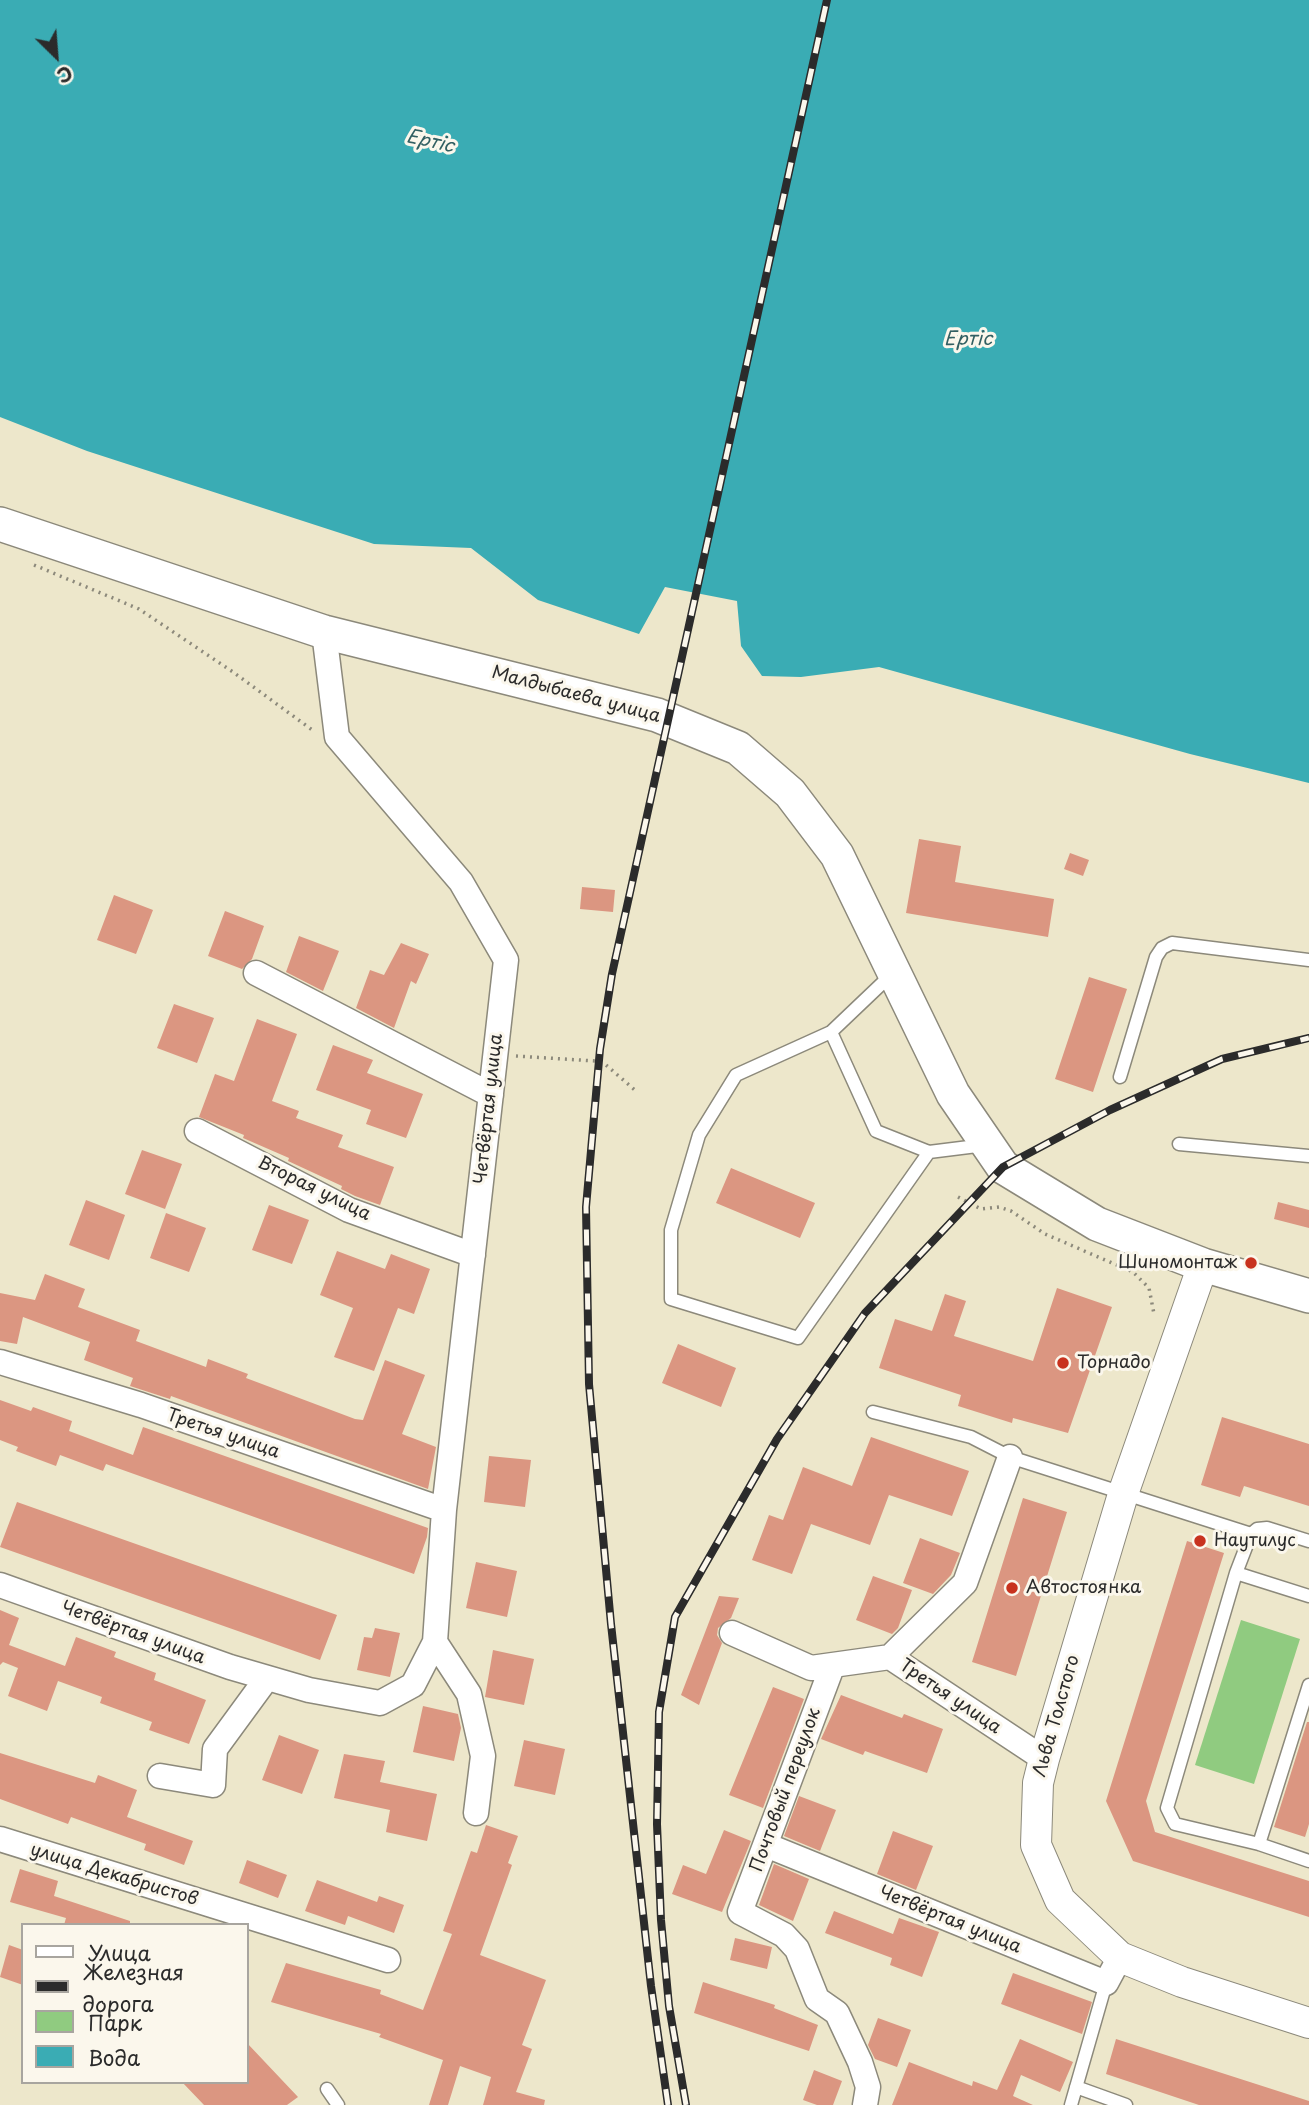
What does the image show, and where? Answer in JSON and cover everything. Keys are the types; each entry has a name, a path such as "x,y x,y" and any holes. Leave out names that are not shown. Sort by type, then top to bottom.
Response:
{"main road":[{"name":"Малдыбаева улица","path":"0,524 324,632 657,715 738,748 790,793 837,855 953,1094 1003,1167 1097,1224 1203,1265 1309,1296"}],"street":[{"name":"Четвёртая улица","path":"0,1585 267,1678 309,1690 380,1703 413,1685 435,1642 444,1510 506,960 461,881 337,737 324,632"},
{"path":"256,973 491,1095"},
{"name":"Вторая улица","path":"197,1131 349,1210 473,1255"},
{"name":"Льва Толстого","path":"1203,1265 1124,1491 1044,1759 1038,1783 1036,1845 1060,1900 1113,1970 1182,1982 1309,2023"},
{"name":"Третья улица","path":"0,1362 141,1405 444,1510"},
{"path":"890,1657 965,1583 1010,1457"},
{"name":"Третья улица","path":"732,1633 811,1668 890,1657 1044,1759"},
{"path":"435,1642 470,1693 483,1756 476,1813"},
{"name":"Почтовый переулок","path":"832,1667 740,1912 783,1935 797,1949 817,1999 838,2013 860,2062 868,2087 864,2105"},
{"path":"160,1776 213,1785 215,1749 267,1678"},
{"name":"улица Декабристов","path":"0,1839 388,1960"},
{"name":"Четвёртая улица","path":"766,1845 1113,1970"}],"lane":[{"path":"1120,1077 1156,957 1162,948 1172,943 1309,960"},
{"path":"894,972 831,1032 736,1075 699,1135 671,1230 671,1299 798,1338 929,1152"},
{"path":"831,1032 876,1131 929,1152 986,1145"},
{"path":"1179,1144 1309,1156"},
{"path":"873,1412 971,1437 1010,1457 1124,1491 1251,1534"},
{"path":"1309,1541 1268,1528 1257,1529 1251,1534 1236,1573 1167,1808 1174,1824 1259,1844 1309,1861"},
{"path":"1236,1573 1309,1596"},
{"path":"1259,1844 1309,1685"},
{"path":"1071,2105 1113,1970"},
{"path":"1076,2087 1126,2105"},
{"path":"327,2089 338,2105"}],"path":[{"path":"25,562 139,609 324,738 351,753"},
{"path":"495,1055 595,1061 606,1065 636,1091"},
{"path":"958,1196 981,1209 999,1207 1011,1211 1045,1234 1133,1272 1149,1288 1154,1314"}],"green space":[{"path":"1241,1620 1300,1639 1254,1784 1195,1765"}],"water":[{"name":"Ертіс","path":"0,0 1309,0 1309,783 1190,754 879,667 801,677 762,676 741,646 737,601 665,587 639,634 538,600 471,548 374,544 87,451 0,417"}],"building":[{"path":"919,839 961,846 955,882 1054,899 1048,937 906,913"},
{"path":"1070,853 1089,860 1083,876 1064,869"},
{"path":"582,887 615,890 613,912 580,909"},
{"path":"114,895 153,910 136,954 97,940"},
{"path":"225,911 264,926 252,959 242,969 208,956"},
{"path":"299,936 339,951 323,991 286,972"},
{"path":"401,943 429,954 416,984 411,981 394,1028 356,1008 370,970 384,975"},
{"path":"1089,977 1127,989 1093,1092 1055,1079"},
{"path":"174,1004 214,1018 197,1063 157,1048"},
{"path":"257,1019 297,1034 272,1101 299,1111 296,1118 343,1135 338,1147 394,1167 380,1205 341,1189 342,1186 288,1161 289,1158 243,1138 244,1135 199,1117 215,1074 234,1081"},
{"path":"333,1045 373,1060 367,1073 423,1094 406,1138 366,1124 371,1110 316,1090"},
{"path":"142,1150 182,1164 165,1209 125,1194"},
{"path":"731,1168 815,1203 800,1238 716,1203"},
{"path":"86,1200 125,1215 109,1260 69,1245"},
{"path":"1278,1202 1309,1210 1309,1228 1274,1219"},
{"path":"269,1205 309,1220 292,1264 252,1250"},
{"path":"166,1213 206,1228 189,1272 150,1258"},
{"path":"337,1251 385,1269 391,1254 430,1269 414,1314 398,1308 374,1371 334,1357 353,1308 320,1295"},
{"path":"45,1274 85,1289 78,1307 140,1330 136,1341 206,1367 208,1359 248,1374 246,1378 355,1419 363,1420 385,1360 425,1375 402,1434 436,1447 428,1489 171,1396 170,1399 130,1386 133,1378 84,1360 90,1342 23,1317 17,1344 0,1341 0,1293 35,1300"},
{"path":"1057,1288 1112,1307 1068,1433 1013,1418 1012,1423 958,1406 961,1395 879,1368 895,1319 932,1331 945,1294 966,1301 954,1336 1033,1361"},
{"path":"678,1344 736,1368 721,1407 662,1383"},
{"path":"0,1400 31,1411 33,1407 72,1421 69,1431 133,1455 143,1427 428,1528 414,1574 106,1464 103,1471 60,1455 56,1466 16,1451 18,1447 0,1440"},
{"path":"1222,1417 1309,1444 1309,1506 1244,1486 1240,1497 1201,1485"},
{"path":"871,1437 969,1471 952,1516 889,1495 870,1545 811,1524 792,1574 752,1560 769,1515 783,1520 803,1467 852,1486"},
{"path":"489,1456 531,1460 525,1507 484,1502"},
{"name":"Автостоянка","path":"1023,1498 1067,1512 1016,1676 972,1662"},
{"path":"17,1502 337,1615 320,1660 0,1547"},
{"path":"920,1538 960,1553 951,1575 933,1594 903,1583"},
{"path":"1187,1541 1224,1553 1146,1801 1155,1832 1309,1881 1309,1917 1133,1861 1106,1801"},
{"path":"476,1562 517,1571 507,1617 466,1608"},
{"path":"873,1576 912,1590 898,1628 892,1634 856,1620"},
{"path":"719,1596 739,1598 731,1618 718,1628 717,1635 722,1643 699,1705 681,1695"},
{"path":"0,1610 19,1618 9,1645 65,1666 76,1637 116,1652 114,1657 156,1673 154,1680 206,1700 189,1744 149,1730 152,1722 100,1703 102,1697 58,1681 47,1711 8,1696 18,1668 3,1662 0,1665"},
{"path":"375,1628 400,1633 390,1677 357,1670 364,1637 372,1638"},
{"path":"493,1650 534,1659 524,1705 485,1697"},
{"path":"773,1687 804,1699 763,1808 729,1795"},
{"path":"841,1695 902,1718 904,1714 943,1729 927,1773 865,1751 863,1755 821,1739"},
{"path":"423,1706 458,1714 461,1728 454,1761 413,1752"},
{"path":"1307,1722 1309,1824 1305,1837 1274,1827"},
{"path":"279,1735 319,1750 302,1794 262,1780"},
{"path":"524,1740 565,1749 555,1795 514,1786"},
{"path":"0,1753 95,1783 98,1775 137,1790 127,1817 193,1841 184,1865 144,1850 146,1844 71,1817 68,1824 0,1799"},
{"path":"344,1754 385,1761 380,1782 437,1794 427,1841 386,1832 390,1810 334,1798"},
{"path":"799,1796 836,1810 820,1851 784,1836"},
{"path":"486,1825 518,1836 508,1863 512,1865 480,1955 546,1980 522,2045 532,2049 516,2092 545,2100 544,2105 483,2105 491,2077 460,2066 448,2105 429,2105 443,2060 379,2037 381,2034 271,2002 286,1963 381,1990 380,1994 423,2010 452,1934 443,1931 471,1851 477,1853"},
{"path":"724,1830 751,1841 722,1912 672,1894 683,1865 706,1874"},
{"path":"893,1831 933,1846 916,1890 877,1874"},
{"path":"247,1860 287,1875 278,1898 239,1883"},
{"path":"774,1864 809,1879 793,1921 759,1905"},
{"path":"20,1869 58,1881 54,1896 130,1923 65,1923 66,1918 10,1902"},
{"path":"317,1880 377,1902 379,1896 404,1905 394,1933 348,1916 345,1925 305,1911"},
{"path":"834,1911 893,1934 899,1918 939,1932 922,1977 890,1965 892,1958 825,1933"},
{"path":"735,1938 772,1947 767,1969 730,1960"},
{"path":"9,1945 21,1949 21,1984 0,1977"},
{"path":"1013,1973 1092,2002 1082,2034 1001,2004"},
{"path":"703,1982 775,2005 774,2008 818,2025 809,2051 694,2013"},
{"path":"878,2018 911,2030 897,2067 875,2059 868,2045"},
{"path":"1020,2039 1073,2062 1060,2092 1021,2075 1013,2096 1033,2105 892,2105 909,2062 972,2086 973,2081 997,2090"},
{"path":"1116,2039 1309,2101 1309,2105 1199,2105 1106,2074"},
{"path":"248,2044 298,2097 287,2105 204,2105 184,2084 248,2084"},
{"path":"814,2070 842,2081 833,2105 817,2105 803,2100"}],"railway":[{"path":"668,2105 651,1986 611,1624 589,1384 586,1207 600,1049 612,974 827,0"},
{"path":"686,2105 669,2006 661,1920 657,1824 659,1712 675,1617 777,1439 865,1313 1003,1167 1110,1110 1222,1059 1309,1038"}],"place":[{"name":"Шиномонтаж","path":"1251,1263"},
{"name":"Торнадо","path":"1063,1363"},
{"name":"Наутилус","path":"1200,1541"},
{"name":"Автостоянка","path":"1012,1588"}]}
